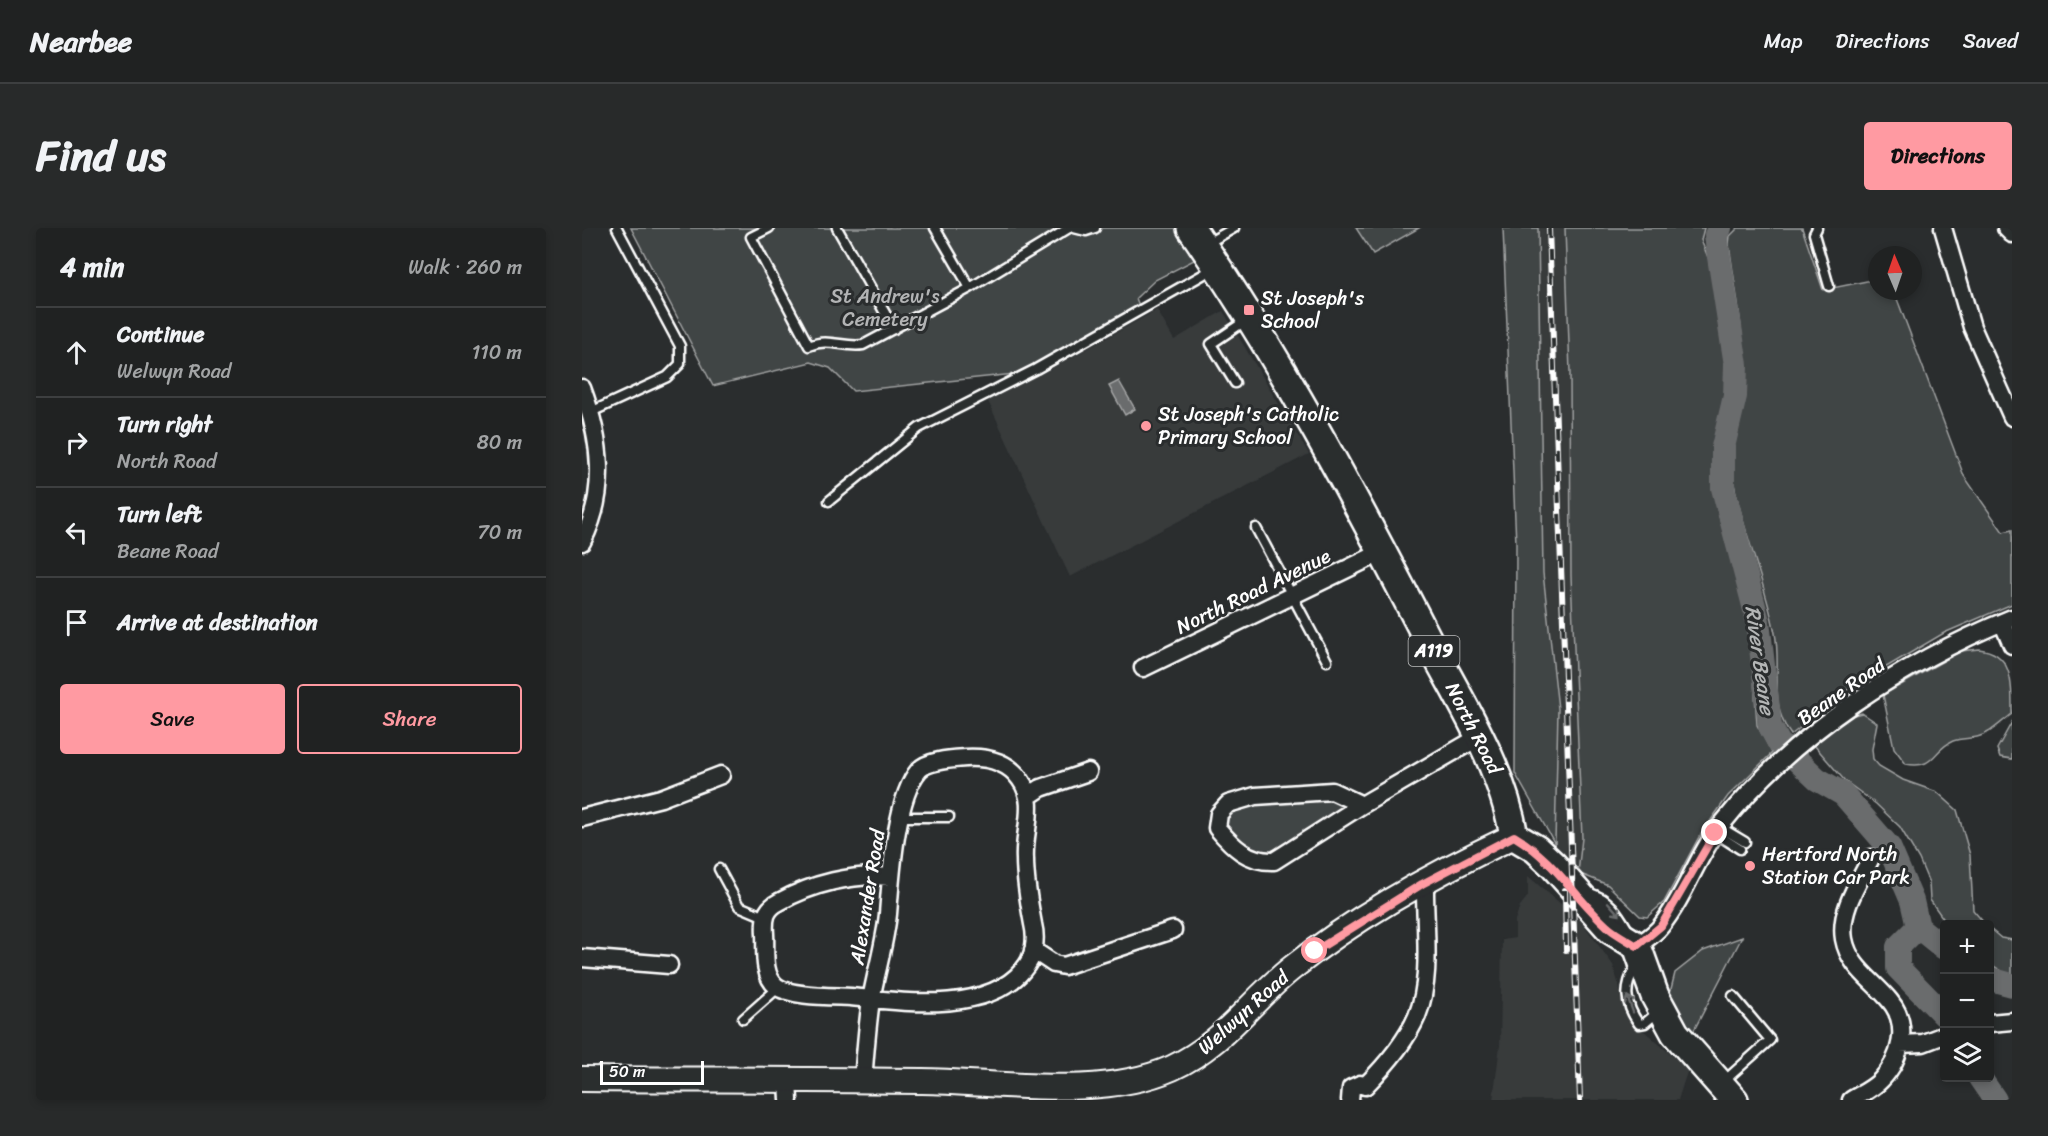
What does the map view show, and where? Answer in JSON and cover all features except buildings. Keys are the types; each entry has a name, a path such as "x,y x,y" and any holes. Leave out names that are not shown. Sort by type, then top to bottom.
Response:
{"main road":[{"name":"North Road","path":"1203,247 1248,319 1382,552 1501,782 1514,836"},
{"name":"Welwyn Road","path":"582,1079 789,1091 863,1082 922,1081 1057,1093 1145,1078 1191,1059 1234,1026 1277,980 1334,938 1422,884 1514,836"},
{"path":"1514,836 1536,849 1611,930 1639,952 1662,1009 1675,1033 1727,1092"}],"street":[{"path":"1943,228 1972,327 2012,417"},
{"path":"2006,228 2012,234"},
{"path":"582,388 591,412 600,465 595,510 582,542"},
{"name":"North Road Avenue","path":"1143,668 1382,552"},
{"path":"2007,620 2012,645"},
{"name":"Beane Road","path":"1639,952 1661,926 1718,830 1742,799 1776,766 1814,735 1914,666 2007,620"},
{"path":"1362,806 1332,791 1255,796 1228,804 1219,814 1217,828 1244,855 1260,861 1274,861 1479,737"},
{"name":"Alexander Road","path":"863,1082 872,999 888,915 890,877 907,790 925,765 965,758 1000,762 1021,780 1029,796"},
{"path":"890,877 864,874 804,891 779,901 765,917 767,972 778,988 786,992 872,999 943,1001 989,996 1018,977 1028,964 1036,934 1024,858 1030,810 1029,796 1041,788 1088,772"},
{"path":"582,818 661,798 722,775"},
{"path":"1851,1100 1872,1095 1897,1059 1900,1044 1901,1029 1891,1002 1853,963 1844,941 1843,930 1849,904 1871,858"},
{"path":"1350,1100 1351,1088 1360,1084 1367,1093 1417,1014 1425,970 1425,891 1422,884"},
{"path":"1033,950 1054,964 1064,966 1173,930"},
{"path":"582,958 669,965"},
{"path":"1994,1023 2012,1021"},
{"path":"1900,1044 1923,1043 1940,1036"}],"lane":[{"path":"591,412 667,377 680,364 680,346 617,228"},
{"path":"746,228 809,346 830,341 842,345 863,345 970,288 1069,228"},
{"path":"751,237 769,228"},
{"path":"837,228 894,329"},
{"path":"935,228 970,288"},
{"path":"1074,228 1086,231 1095,228"},
{"path":"829,501 919,428 1036,369 1203,247 1234,228"},
{"path":"1817,228 1814,234 1829,286"},
{"path":"1235,383 1211,344 1248,319"},
{"path":"1256,528 1327,660"},
{"path":"901,816 949,817"},
{"path":"1718,830 1743,845"},
{"path":"718,869 739,906 765,917"},
{"path":"743,1020 778,988"},
{"path":"1727,1092 1770,1040 1733,996"}],"shaded area":[{"path":"1503,228 1615,228 1614,891 1608,885 1578,873 1555,844 1515,773 1516,544"},
{"name":"St Joseph's Catholic Primary School","path":"1157,310 1174,340 1223,311 1309,454 1070,577 987,399 1045,372"},
{"path":"1119,381 1135,409 1125,415 1109,386"},
{"path":"1528,876 1581,921 1613,965 1628,1017 1688,1069 1678,1100 1493,1100 1500,1045 1502,940 1515,938 1515,920 1520,906 1528,896"}],"green space":[{"name":"St Andrew's Cemetery","path":"631,228 1178,228 1196,259 1155,280 1136,298 1139,306 1024,373 853,391 830,368 811,362 713,386"},
{"path":"1356,228 1419,228 1373,254"},
{"path":"1503,228 1538,228 1543,573 1558,709 1555,844 1515,773 1516,544"},
{"path":"1565,228 1704,228 1701,240 1713,270 1725,330 1727,390 1714,447 1715,493 1743,583 1752,651 1757,725 1772,753 1728,796 1699,837 1664,902 1647,917 1640,916 1608,885 1578,873 1582,838 1571,576 1570,373"},
{"path":"1738,228 1802,228 1823,290 1868,281 1868,300 1897,300 1964,476 2003,532 2012,530 2012,604 1944,633 1847,690 1791,735 1780,711 1777,646 1770,610 1737,497 1729,451 1730,434 1742,393 1744,366 1729,244 1730,236"},
{"path":"1979,649 1998,656 2004,662 2010,680 2012,714 1991,731 1974,738 1956,740 1946,745 1923,764 1906,764 1894,748 1883,695 1961,651"},
{"path":"1862,713 1877,723 1872,749 1873,759 1879,766 1903,780 1937,792 1957,810 1970,855 1973,910 1982,920 1944,920 1930,900 1929,883 1919,859 1900,827 1876,804 1845,781 1814,745 1850,716"},
{"path":"2012,722 2012,759 2000,757 1997,749"},
{"path":"1335,798 1344,807 1300,837 1274,850 1263,853 1255,852 1226,830 1224,817 1234,807 1252,802"},
{"path":"1994,932 2001,938 2012,940 2012,977 1994,966"},
{"path":"1742,937 1691,1036 1669,997 1675,973 1703,951"}],"waterway":[{"name":"River Beane","path":"1720,228 1716,235 1717,244 1736,365 1735,396 1723,447 1723,488 1758,621 1770,726 1779,743 1817,779 1843,794 1889,847 1912,901 1918,927"},
{"name":"River Beane","path":"1918,927 1898,947 1898,968 1940,1011"},
{"path":"1918,927 1940,945"},
{"path":"1994,980 2012,985"},
{"name":"River Beane","path":"1983,1082 1995,1100"}],"railway":[{"path":"1549,228 1580,1100"},
{"path":"1565,890 1566,950"}],"place":[{"name":"St Joseph's School","path":"1249,310"},
{"name":"St Joseph's Catholic Primary School","path":"1146,426"},
{"name":"Hertford North Station Car Park","path":"1750,866"}],"route":[{"path":"1315,951 1422,884 1514,836 1536,849 1553,865 1595,915 1611,930 1637,946 1661,926 1715,833"}]}
